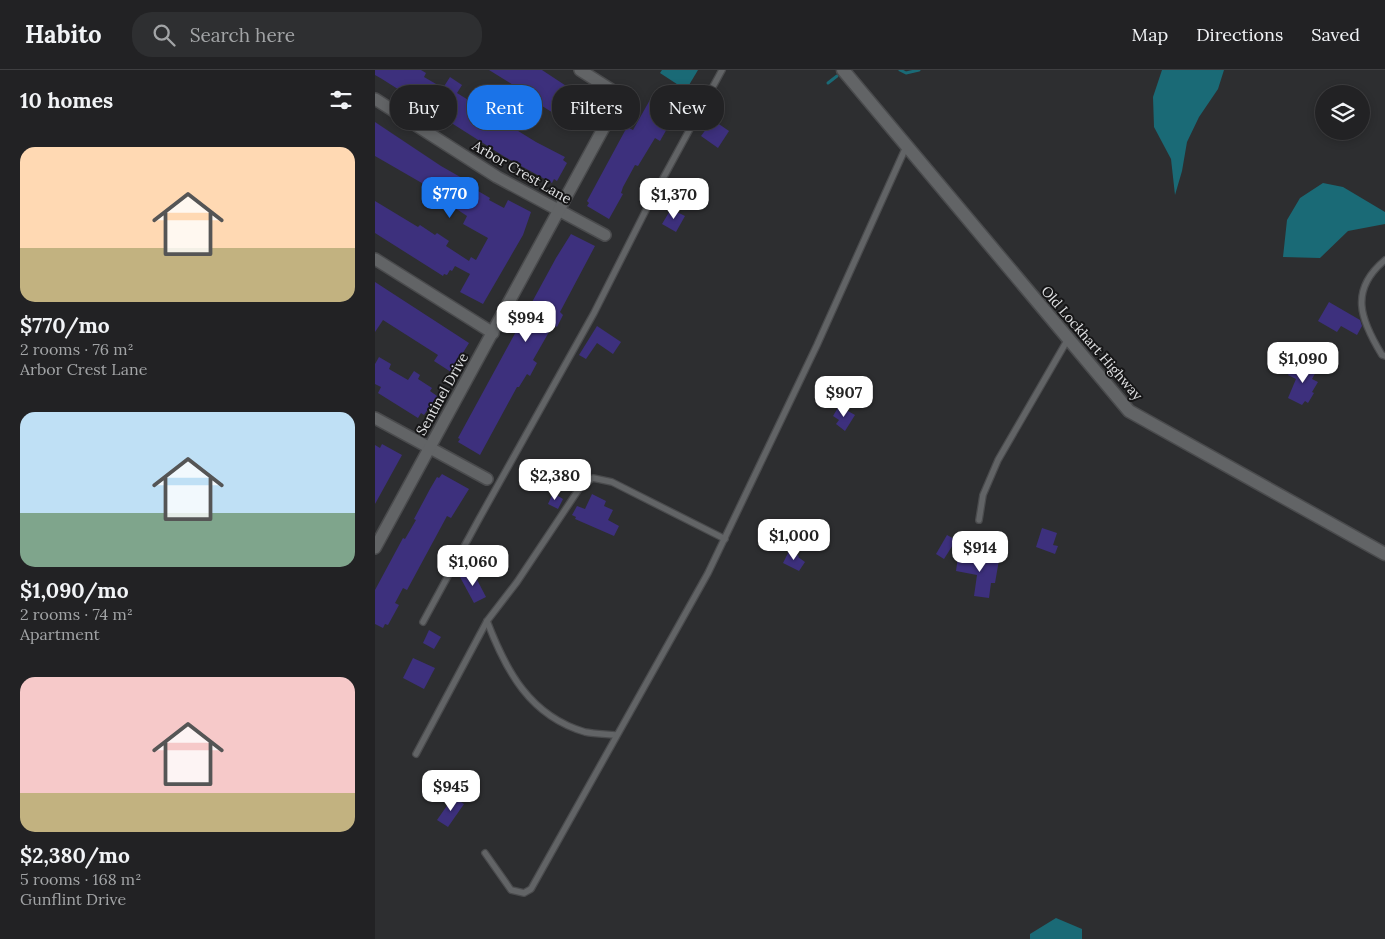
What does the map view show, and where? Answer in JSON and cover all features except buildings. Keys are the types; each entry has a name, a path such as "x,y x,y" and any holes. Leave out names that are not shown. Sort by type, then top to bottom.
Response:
{"street":[{"name":"Sentinel Drive","path":"375,548 621,96 580,70"},
{"name":"Old Lockhart Highway","path":"843,70 1129,411 1385,554"},
{"name":"Arbor Crest Lane","path":"375,99 489,172 605,235"},
{"path":"375,259 493,333"},
{"path":"375,418 487,479"}],"lane":[{"path":"423,622 594,313 648,206 722,70"},
{"path":"485,853 511,890 525,893 531,889 708,574 817,345 906,147"},
{"path":"1385,260 1374,269 1362,288 1360,303 1371,337 1382,355 1385,356"},
{"path":"979,520 983,495 998,460 1069,339"},
{"path":"416,754 487,621 517,582 581,486 593,478 612,482 725,539"},
{"path":"487,621 500,655 527,697 561,722 587,732 616,735"}],"water":[{"path":"662,70 698,70 689,85 678,85 660,73"},
{"path":"1162,70 1224,70 1218,89 1199,117 1187,142 1182,171 1175,195 1171,159 1154,127 1153,97"},
{"path":"1323,183 1343,187 1385,212 1385,224 1348,231 1320,258 1283,257 1287,220 1300,198"},
{"path":"1056,918 1082,929 1082,939 1030,939 1030,934"}],"waterway":[{"path":"900,70 906,73 919,70"},
{"path":"828,83 837,76"}]}
